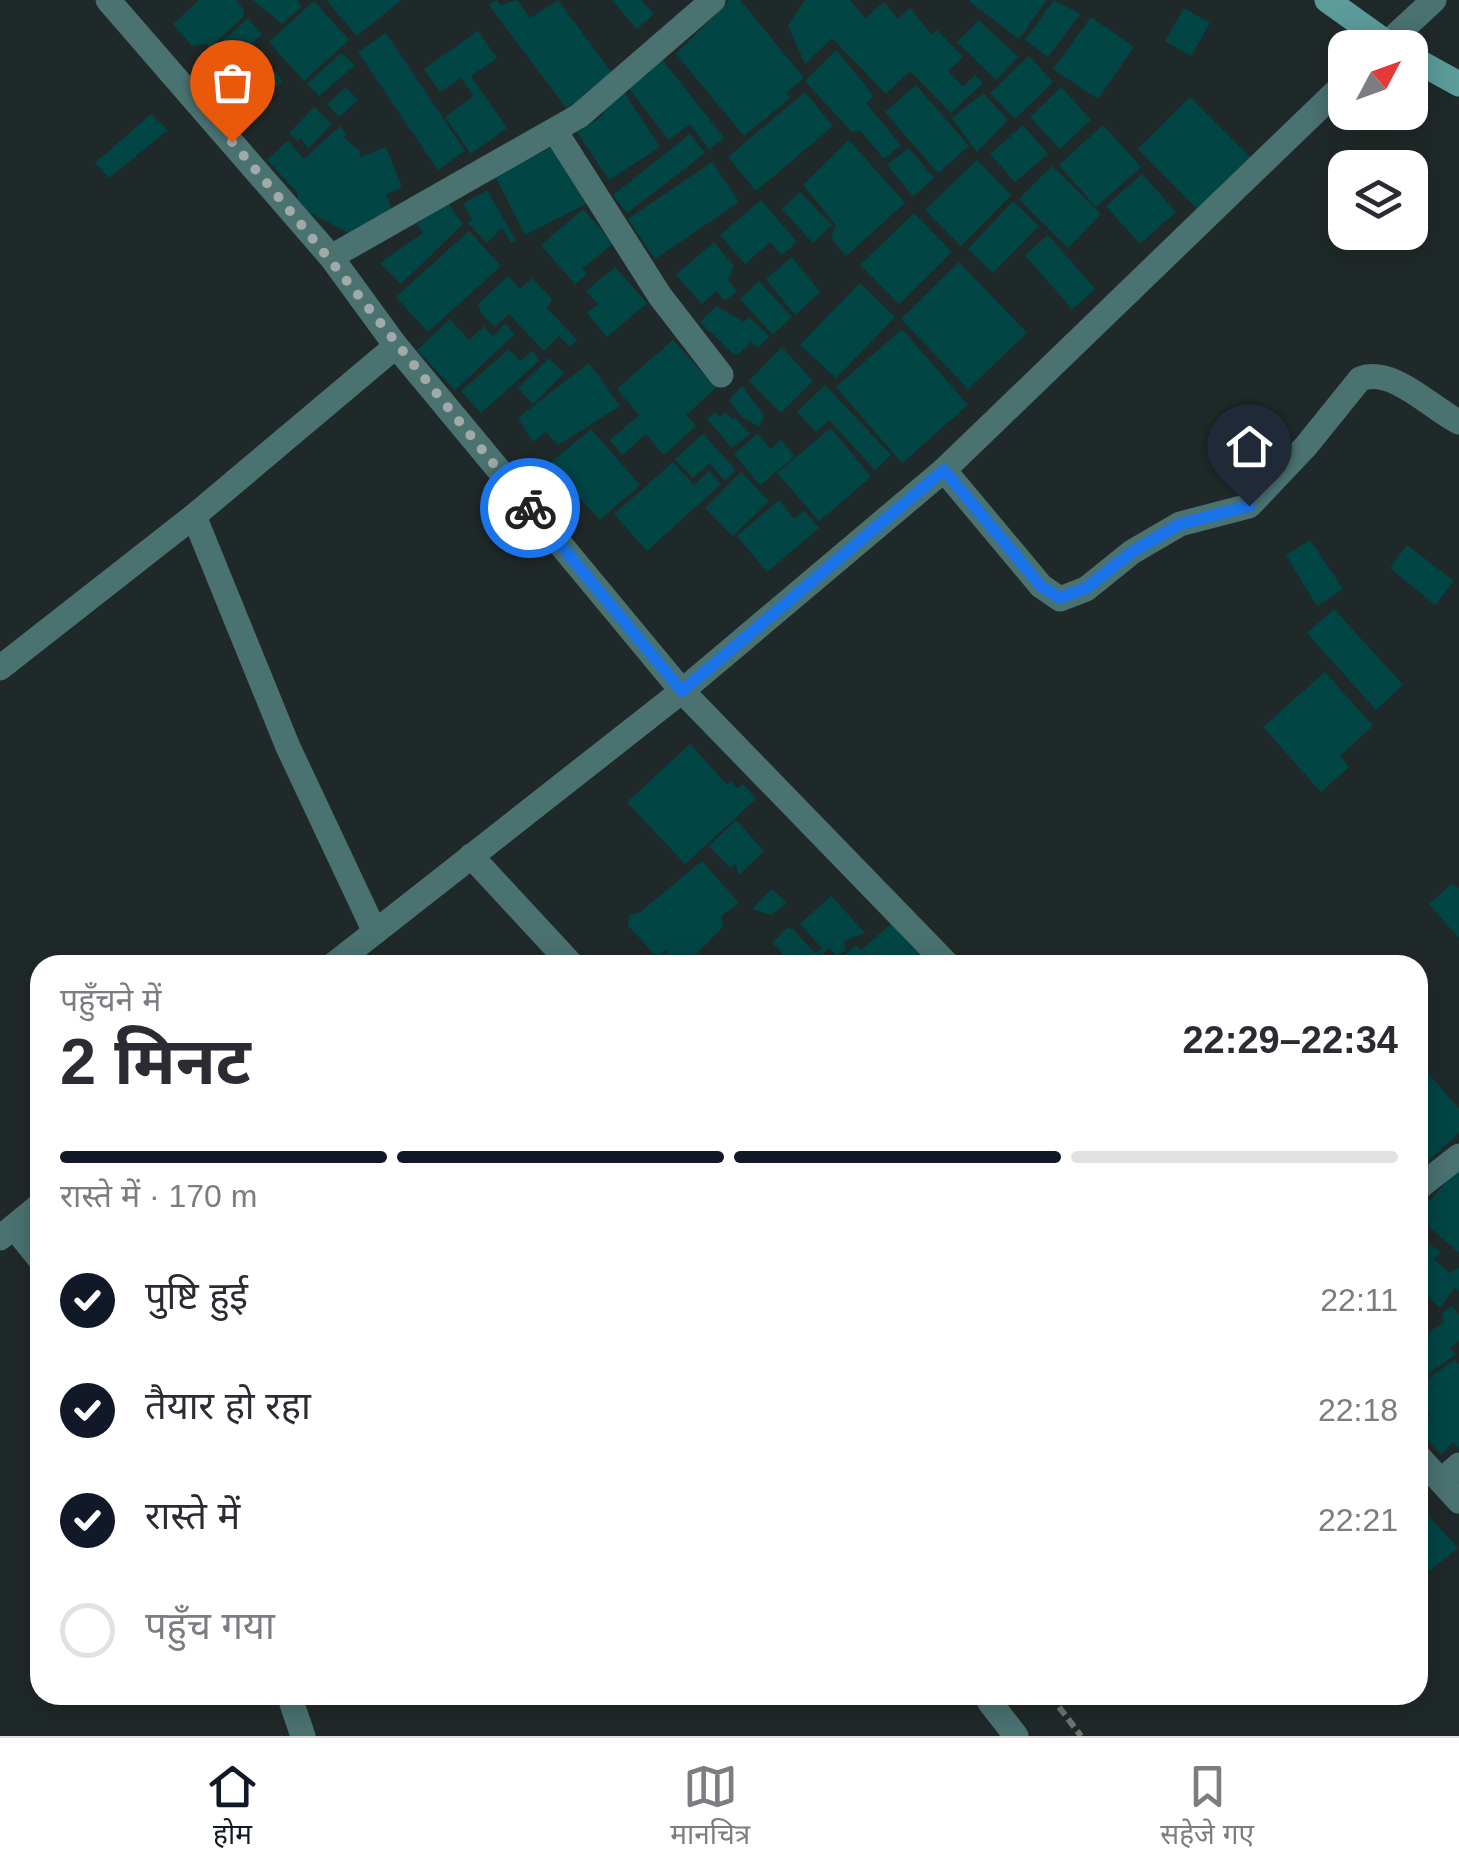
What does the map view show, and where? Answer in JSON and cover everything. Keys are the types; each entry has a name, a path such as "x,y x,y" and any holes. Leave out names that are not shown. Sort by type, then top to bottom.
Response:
{"main road":[{"path":"1327,0 1366,30"},
{"path":"1428,67 1459,84"}],"street":[{"path":"108,0 331,257 396,346 682,691 938,955"},
{"path":"331,257 555,131 593,105 714,0"},
{"path":"1403,30 1434,0"},
{"path":"346,955 682,691 944,470 1328,99"},
{"path":"555,131 660,296 721,376"},
{"path":"0,668 194,516 396,346"},
{"path":"944,470 1041,586 1067,598 1180,524 1249,506 1306,446 1360,378 1369,375 1389,379 1459,422"},
{"path":"194,516 288,747 375,932"},
{"path":"471,856 563,955"},
{"path":"1428,1180 1459,1156"},
{"path":"30,1214 7,1232 30,1251"},
{"path":"1450,1473 1459,1501"},
{"path":"292,1705 303,1736"},
{"path":"993,1705 1016,1736"}],"path":[{"path":"1057,1705 1080,1736"}],"building":[{"path":"199,0 236,0 243,9 244,16 210,48 206,44 192,46 173,24"},
{"path":"253,0 297,0 302,6 282,24"},
{"path":"326,0 401,0 357,36"},
{"path":"497,0 501,5 517,0 530,18 558,0 613,74 567,109 489,5"},
{"path":"612,0 641,0 654,14 637,29"},
{"path":"730,0 740,0 804,78 786,93 790,98 744,136 676,54"},
{"path":"805,0 850,0 865,18 884,2 898,19 910,8 932,35 937,30 963,57 948,71 963,87 975,75 983,83 951,113 910,71 886,94 832,38 805,64 788,25"},
{"path":"968,0 1047,0 1019,39"},
{"path":"1054,0 1080,14 1048,57 1025,40"},
{"path":"314,1 349,40 304,81 269,42"},
{"path":"1184,8 1210,23 1191,56 1165,41"},
{"path":"1091,17 1134,47 1098,99 1053,69"},
{"path":"248,19 262,34 217,78 200,60"},
{"path":"979,20 1018,57 996,80 957,42"},
{"path":"478,31 497,58 471,76 507,128 471,154 445,117 474,96 461,78 440,92 424,69"},
{"path":"386,33 465,151 438,170 358,52"},
{"path":"256,50 283,81 234,124 207,93"},
{"path":"836,50 874,96 866,103 901,145 884,159 861,131 852,132 805,81"},
{"path":"341,53 355,65 319,96 307,84"},
{"path":"1029,56 1053,82 1015,119 990,93"},
{"path":"661,58 724,138 709,149 690,124 669,140 626,85"},
{"path":"916,85 969,146 938,173 885,112"},
{"path":"346,87 358,100 339,117 327,104"},
{"path":"1061,87 1091,120 1060,149 1030,117"},
{"path":"624,92 660,147 609,180 577,132 604,115 602,106"},
{"path":"805,92 833,126 756,191 728,157"},
{"path":"983,93 1008,120 977,152 952,118"},
{"path":"1190,97 1250,157 1198,210 1138,149"},
{"path":"314,107 332,124 308,149 301,138 298,141 289,133"},
{"path":"151,114 168,130 109,178 95,163"},
{"path":"1023,125 1048,154 1015,182 990,154"},
{"path":"1103,125 1141,167 1096,207 1059,165"},
{"path":"340,126 347,134 343,137 361,152 360,157 386,147 402,188 386,194 394,214 354,229 351,234 300,208 297,192 267,160 288,140 304,159"},
{"path":"690,134 705,153 627,213 613,195"},
{"path":"849,140 905,203 846,256 831,238 836,225 803,185"},
{"path":"558,144 588,203 525,235 495,176"},
{"path":"909,148 934,178 913,196 887,165"},
{"path":"977,160 1011,195 961,246 925,210"},
{"path":"712,162 739,202 655,259 628,219"},
{"path":"1052,166 1101,214 1068,248 1019,199"},
{"path":"1142,174 1176,212 1140,244 1106,206"},
{"path":"487,190 516,240 511,243 502,228 487,243 468,223 472,219 463,204"},
{"path":"800,192 832,225 813,243 782,209"},
{"path":"446,200 463,224 401,284 380,263 423,233 417,224"},
{"path":"761,200 797,242 782,255 770,242 745,264 720,235"},
{"path":"1013,201 1039,226 993,273 968,249"},
{"path":"583,209 613,243 582,269 587,274 575,284 541,245"},
{"path":"914,213 952,252 899,304 860,265"},
{"path":"469,231 501,266 428,332 396,297"},
{"path":"1048,235 1095,289 1072,309 1025,255"},
{"path":"714,242 734,266 728,280 737,291 725,301 716,291 702,304 676,275"},
{"path":"792,257 820,292 795,315 766,279"},
{"path":"959,262 1027,333 968,389 901,319"},
{"path":"615,267 647,303 607,337 587,313 598,304 586,291"},
{"path":"508,276 520,289 532,278 552,299 547,308 577,340 570,347 559,336 544,351 509,314 495,327 481,313 478,304"},
{"path":"759,281 792,317 773,335 740,299"},
{"path":"860,283 895,317 836,378 800,345"},
{"path":"716,306 744,322 749,317 769,336 758,348 751,342 738,355 733,354 700,322"},
{"path":"450,319 469,340 484,326 493,336 505,324 515,334 455,390 417,350"},
{"path":"902,329 968,405 902,463 836,387"},
{"path":"673,340 716,388 686,415 696,426 664,455 646,434 622,455 610,440 639,415 617,389"},
{"path":"782,347 813,381 781,413 749,381"},
{"path":"509,349 520,361 532,351 540,360 481,413 461,391"},
{"path":"549,358 564,373 533,404 518,388"},
{"path":"589,363 620,406 558,445 546,432 533,442 518,418"},
{"path":"825,385 891,455 875,470 829,420 816,432 797,412"},
{"path":"742,386 764,416 759,427 742,417 729,400"},
{"path":"715,412 720,417 726,412 732,419 735,417 750,434 732,448 707,419"},
{"path":"831,428 871,477 819,521 777,473"},
{"path":"591,429 640,485 600,520 549,464"},
{"path":"703,434 736,470 725,481 709,463 693,478 675,459"},
{"path":"757,434 771,449 781,440 795,456 760,485 734,454"},
{"path":"673,462 694,485 709,471 721,484 647,551 614,514"},
{"path":"741,472 769,501 733,536 705,508"},
{"path":"779,500 794,519 804,511 819,528 767,572 737,536"},
{"path":"1310,540 1343,589 1317,606 1286,555"},
{"path":"1407,545 1454,581 1435,605 1390,568"},
{"path":"1334,609 1403,685 1376,710 1307,633"},
{"path":"1325,672 1373,726 1340,756 1349,767 1321,792 1263,727"},
{"path":"690,744 727,785 731,781 738,789 743,784 756,799 685,864 627,802"},
{"path":"736,820 764,851 739,875 736,864 730,868 709,846"},
{"path":"702,861 739,903 721,916 723,927 696,955 667,955 667,949 654,955 628,925 629,915 639,913"},
{"path":"1451,884 1459,888 1459,938 1429,904"},
{"path":"772,889 787,903 771,915 752,909"},
{"path":"831,896 865,933 844,941 846,950 838,955 829,948 822,955 783,955 772,943 787,928 793,929 815,953 822,948 800,924"},
{"path":"897,919 920,946 918,955 844,955 856,945 861,950"},
{"path":"1428,1073 1459,1109 1459,1133 1428,1161"},
{"path":"1459,1167 1459,1253 1428,1226 1430,1201"},
{"path":"1428,1243 1441,1252 1434,1259 1450,1273 1459,1268 1459,1291 1455,1287 1440,1308 1428,1297"},
{"path":"1452,1306 1459,1315 1459,1341 1450,1348 1456,1354 1428,1374 1428,1333 1444,1321 1442,1313"},
{"path":"1454,1360 1459,1364 1459,1448 1453,1442 1441,1455 1428,1440 1428,1379"},
{"path":"1428,1515 1458,1548 1428,1572"}],"way so far":[{"path":"232,142 331,257 396,346 530,508"}],"route":[{"path":"530,508 682,691 944,470 1041,586 1060,598 1086,588 1132,552 1180,524 1223,516 1249,506"}]}
